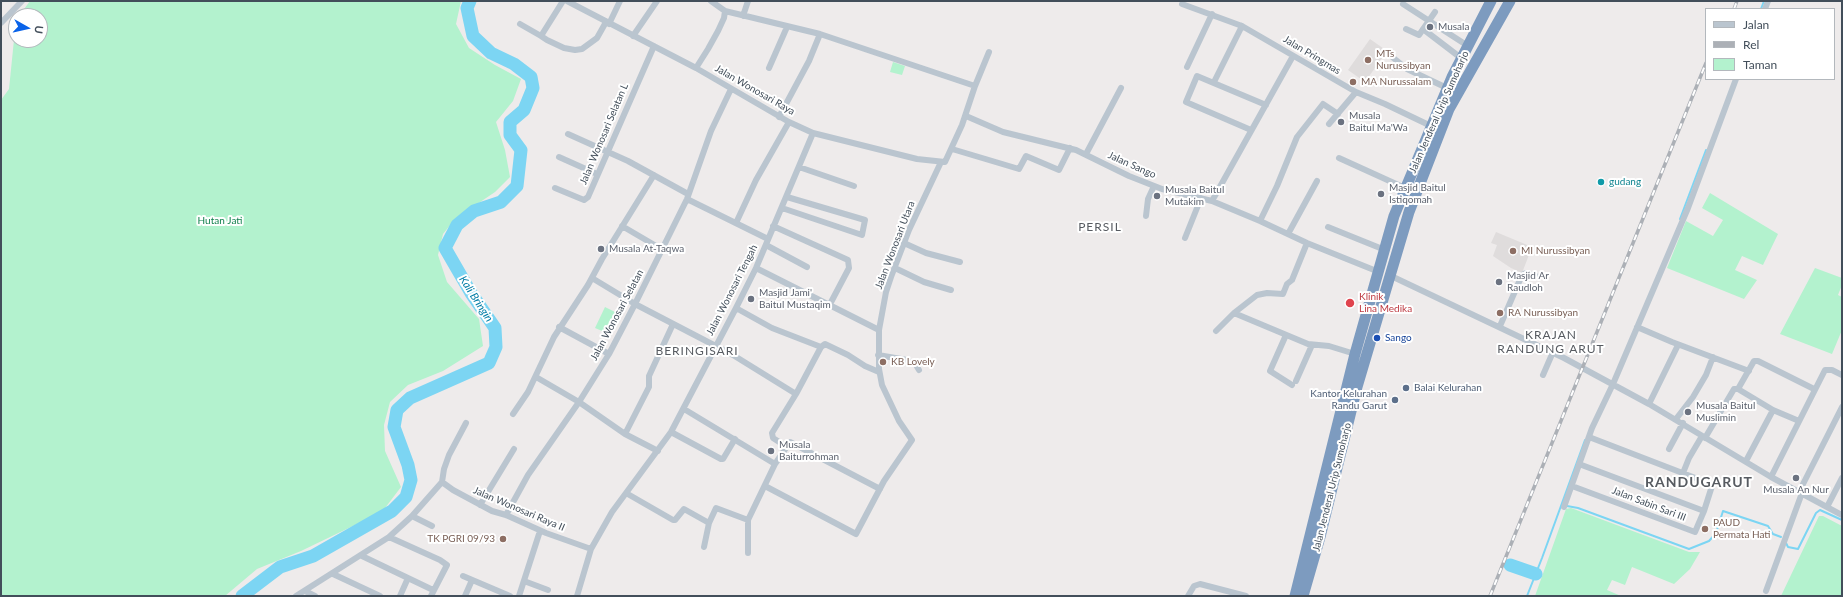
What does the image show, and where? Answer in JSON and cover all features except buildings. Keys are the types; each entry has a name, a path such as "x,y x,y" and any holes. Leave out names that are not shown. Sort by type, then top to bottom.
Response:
{"highway":[{"name":"Jalan Jenderal Urip Sumoharjo","path":"1303,596 1320,537 1357,387 1384,274 1385,250 1394,216 1447,88 1491,1"},
{"name":"Jalan Jenderal Urip Sumoharjo","path":"1295,596 1355,354 1384,274 1449,109 1510,1"}],"street":[{"path":"1,23 22,1"},
{"path":"541,36 563,1"},
{"name":"Jalan Wonosari Raya","path":"567,1 696,68 779,117 813,133 917,159 943,162"},
{"path":"520,24 564,48 575,50 582,48 597,38 608,23 620,1"},
{"path":"633,36 657,1"},
{"path":"711,1 725,11 820,34 975,86"},
{"path":"743,16 748,1"},
{"name":"Jalan Pringmas","path":"1182,4 1242,26 1356,92 1431,126"},
{"path":"1403,4 1468,46"},
{"path":"696,68 724,18 725,11"},
{"path":"1406,29 1419,35 1436,12"},
{"path":"1187,67 1212,14"},
{"path":"1214,82 1242,26"},
{"path":"769,68 787,27"},
{"path":"1424,29 1461,58"},
{"path":"779,117 809,61 820,34"},
{"name":"Jalan Wonosari Selatan L","path":"555,188 587,199 654,46"},
{"name":"Jalan Wonosari Utara","path":"765,486 852,534 857,533 880,489 912,440 899,421 884,393 879,372 878,355 880,330 886,292 904,243 943,162 952,149 966,116 975,86 989,52"},
{"path":"1212,200 1293,56"},
{"path":"1391,56 1407,69 1447,88"},
{"path":"1251,130 1186,102 1198,76 1266,105"},
{"path":"1564,507 1589,437 1611,383 1637,327 1688,208 1736,80"},
{"path":"1086,154 1121,88"},
{"name":"Jalan Wonosari Selatan","path":"506,515 528,475 579,402 609,354 663,250 687,196 711,131 731,89"},
{"path":"1329,124 1356,92"},
{"path":"1260,220 1298,138 1324,104 1338,114"},
{"name":"Jalan Sango","path":"966,116 1003,132 1070,148 1154,186 1212,200 1260,220 1307,244 1384,274 1500,326 1553,352 1650,404 1771,477 1842,515"},
{"path":"736,223 756,180 789,122"},
{"name":"Jalan Wonosari Tengah","path":"577,596 591,549 612,512 671,432 684,409 714,347 736,308 756,268 813,133"},
{"path":"568,134 654,175 687,196 736,223 806,267"},
{"path":"952,149 1019,169 1026,156 1060,170 1070,148"},
{"path":"559,157 597,174"},
{"path":"1339,158 1405,188"},
{"path":"799,167 854,186"},
{"path":"513,414 536,377 559,327 592,278 654,175"},
{"path":"1288,234 1317,181"},
{"path":"1146,216 1148,199 1154,186"},
{"path":"782,208 860,235 862,233 865,220 787,197"},
{"path":"1185,238 1201,198"},
{"path":"622,226 663,250"},
{"path":"774,226 848,260 849,268 829,306"},
{"path":"1328,227 1385,250"},
{"path":"904,243 926,252 960,262"},
{"path":"1216,331 1234,313 1262,293 1283,294 1287,284 1292,280 1307,244"},
{"path":"756,268 829,306 880,330"},
{"path":"895,268 924,282 951,290"},
{"path":"1500,326 1522,275 1526,274 1539,277"},
{"path":"592,278 635,304 714,347 733,355 796,394"},
{"path":"736,308 772,328 821,347"},
{"path":"1234,313 1312,345 1329,346 1355,354"},
{"path":"626,434 649,387 649,376 673,324"},
{"path":"559,327 609,354"},
{"path":"1637,327 1678,345 1749,371"},
{"path":"1286,335 1270,371 1294,383 1312,345"},
{"path":"787,447 773,438 772,433 796,394 821,347 827,344 865,366 879,372"},
{"path":"1650,404 1678,345"},
{"path":"1543,376 1553,352"},
{"path":"878,355 907,360 916,365 919,370"},
{"path":"1676,419 1703,380 1713,357"},
{"path":"1589,437 1683,473 1689,458 1734,389 1738,389 1754,361 1758,361 1814,389"},
{"path":"1771,477 1814,389 1825,370 1832,370 1842,376"},
{"path":"536,377 579,402 626,434 658,451"},
{"path":"1738,389 1773,410 1798,421"},
{"path":"1766,591 1800,493 1842,407"},
{"path":"684,409 775,464"},
{"path":"1746,461 1773,410"},
{"path":"296,596 362,556 389,537 412,516 442,482 444,469 449,455 466,423"},
{"path":"1669,449 1683,424"},
{"path":"671,432 721,459 723,459 735,439"},
{"path":"748,554 748,520 775,464 790,442 880,489"},
{"path":"480,505 514,449"},
{"path":"1579,464 1704,511"},
{"name":"Jalan Sabin Sari III","path":"1572,486 1695,532 1704,511 1712,485 1683,473"},
{"path":"1827,507 1842,478"},
{"name":"Jalan Wonosari Raya II","path":"442,482 453,490 492,511 506,515 540,531 591,549"},
{"path":"626,493 673,520 675,520 684,509 709,523"},
{"path":"704,547 709,523 716,508 748,520"},
{"path":"412,516 432,526"},
{"path":"519,596 540,531"},
{"path":"362,556 408,578 432,593 447,565 440,560 389,537"},
{"path":"333,574 380,596"},
{"path":"463,576 510,596"},
{"path":"400,596 408,578"},
{"path":"465,596 472,580"},
{"path":"524,581 548,590"},
{"path":"1188,596 1194,586 1200,584 1246,596"},
{"path":"305,591 315,596"}],"shaded area":[{"name":"MTs Nurussibyan","path":"1370,39 1387,51 1365,82 1348,70"},
{"name":"MI Nurussibyan","path":"1496,232 1532,247 1522,273 1511,268 1493,256 1497,245 1491,243"}],"green space":[{"name":"Hutan Jati","path":"30,1 461,1 456,24 469,48 495,65 521,79 513,101 496,122 505,150 510,177 495,192 455,219 443,234 438,255 447,282 479,319 483,346 443,371 408,385 390,402 384,425 385,451 401,487 382,512 301,551 257,569 225,596 1,596 1,100 9,89 13,48 48,48 48,8 25,8"},
{"path":"893,62 905,66 902,75 890,72"},
{"path":"1710,193 1778,234 1763,265 1742,256 1735,270 1757,280 1744,299 1667,268 1686,221 1713,236 1723,220 1702,208"},
{"path":"1815,268 1842,278 1842,285 1838,295 1842,297 1842,330 1832,354 1780,334"},
{"path":"605,307 617,313 607,333 595,328"},
{"path":"1571,508 1689,552 1700,552 1690,569 1674,584 1632,567 1625,585 1612,580 1607,590 1621,596 1535,596 1566,509"},
{"path":"1819,516 1823,516 1842,526 1842,596 1781,596"}],"waterway":[{"name":"Kali Bringin","path":"242,596 280,567 313,556 392,511 406,497 411,480 408,465 394,427 397,410 410,398 489,363 496,347 495,328 471,293 445,248 457,225 474,211 501,202 517,186 521,150 510,135 510,122 524,110 533,88 531,77 514,64 491,53 473,36 467,8 470,1"},
{"path":"1761,8 1764,1"},
{"path":"1680,219 1706,150"},
{"path":"1527,596 1585,440"},
{"path":"1567,506 1578,508 1689,549 1709,541 1716,533 1723,511 1768,526 1773,534 1781,537"},
{"path":"1786,543 1788,547 1798,549 1816,513 1820,510 1842,520"},
{"path":"1510,565 1536,574"}],"railway":[{"path":"1734,8 1737,1"},
{"path":"1490,596 1705,65"}],"place":[{"name":"Musala","path":"1430,27"},
{"name":"MTs Nurussibyan","path":"1368,60"},
{"name":"MA Nurussalam","path":"1353,82"},
{"name":"Musala Baitul Ma'Wa","path":"1341,122"},
{"name":"gudang","path":"1601,182"},
{"name":"Masjid Baitul Istiqomah","path":"1381,194"},
{"name":"Musala Baitul Mutakim","path":"1157,196"},
{"name":"Musala At-Taqwa","path":"601,249"},
{"name":"MI Nurussibyan","path":"1513,251"},
{"name":"Masjid Ar Raudloh","path":"1499,282"},
{"name":"Masjid Jami' Baitul Mustaqim","path":"751,299"},
{"name":"Klinik Lina Medika","path":"1350,303"},
{"name":"RA Nurussibyan","path":"1500,313"},
{"name":"Sango","path":"1377,338"},
{"name":"KB Lovely","path":"883,362"},
{"name":"Balai Kelurahan","path":"1406,388"},
{"name":"Kantor Kelurahan Randu Garut","path":"1395,400"},
{"name":"Musala Baitul Muslimin","path":"1688,412"},
{"name":"Musala Baiturrohman","path":"771,451"},
{"name":"Musala An Nur","path":"1796,478"},
{"name":"PAUD Permata Hati","path":"1705,529"},
{"name":"TK PGRI 09/93","path":"503,539"}],"district":[{"name":"PERSIL","path":"1100,227"},
{"name":"KRAJAN RANDUNG ARUT","path":"1551,342"},
{"name":"BERINGISARI","path":"697,351"},
{"name":"RANDUGARUT","path":"1699,482"}]}
